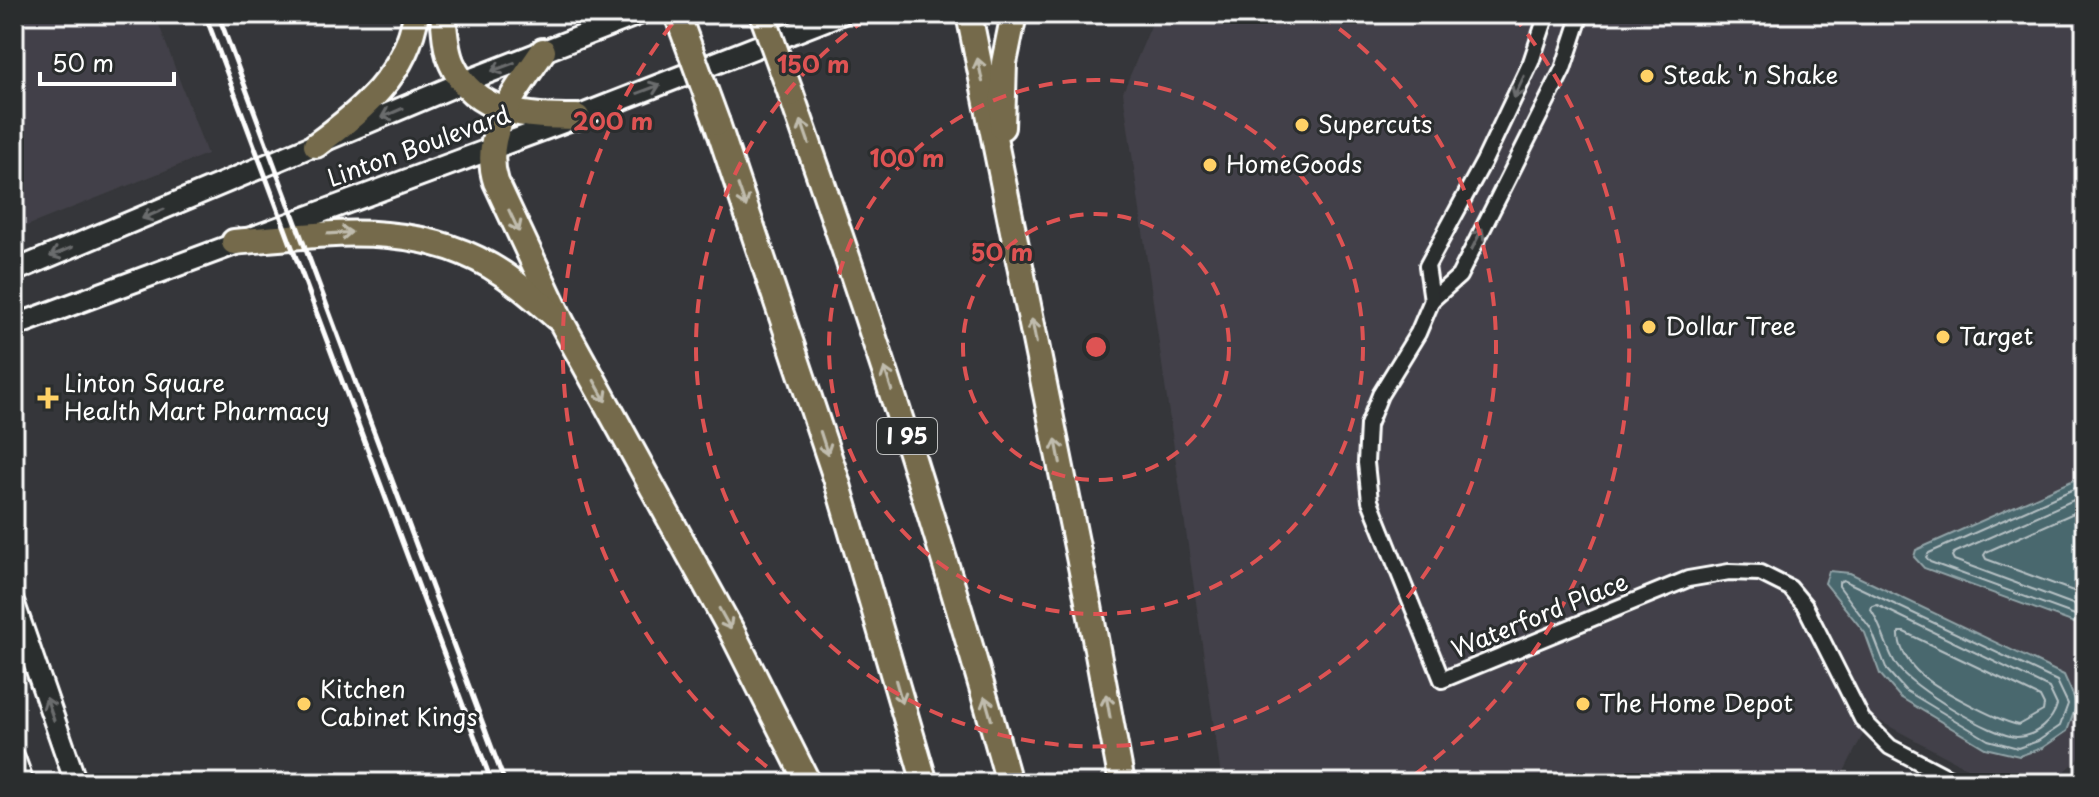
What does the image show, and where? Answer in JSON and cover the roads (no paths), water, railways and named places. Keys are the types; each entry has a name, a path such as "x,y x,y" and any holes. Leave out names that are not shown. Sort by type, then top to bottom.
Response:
{"highway":[{"path":"316,145 358,113 386,83 403,54 416,14"},
{"path":"443,14 451,62 464,82 485,101 504,111 536,117 577,117"},
{"path":"677,14 717,123 836,478 925,783"},
{"name":"I 95","path":"762,14 913,454 1009,783"},
{"path":"969,14 1122,783"},
{"path":"1002,173 1003,78 1006,45 1014,14"},
{"path":"543,51 504,111 491,148 496,182 562,323 732,632 808,783"},
{"path":"234,242 359,232 437,242 503,274 562,323"}],"main road":[{"name":"Linton Boulevard","path":"14,271 464,82 639,14"},
{"name":"Linton Boulevard","path":"14,326 577,117 841,14"},
{"path":"14,604 76,783"},
{"path":"14,758 23,783"}],"street":[{"name":"Waterford Place","path":"1432,300 1427,266 1484,161 1531,62 1547,14"},
{"name":"Waterford Place","path":"1581,14 1563,69 1459,276 1432,300 1418,333 1380,395 1368,425 1366,463 1370,501 1442,680 1688,579 1729,572 1760,573 1790,588 1805,606 1862,719 1890,747 1959,783"}],"water":[{"path":"2085,475 2085,621 2077,624 1924,568 1914,557 1916,550"},
{"path":"1829,571 1850,573 2064,675 2077,704 2067,731 2042,748 2019,756 1985,748 1900,697 1880,674 1865,633 1825,583"}],"railway":[{"path":"205,14 492,783"},
{"path":"218,14 505,783"}],"place":[{"name":"Steak 'n Shake","path":"1647,76"},
{"name":"Supercuts","path":"1302,125"},
{"name":"HomeGoods","path":"1210,165"},
{"name":"Dollar Tree","path":"1649,327"},
{"name":"Target","path":"1943,337"},
{"name":"Linton Square Health Mart Pharmacy","path":"48,398"},
{"name":"Kitchen Cabinet Kings","path":"304,704"},
{"name":"The Home Depot","path":"1583,704"}]}
